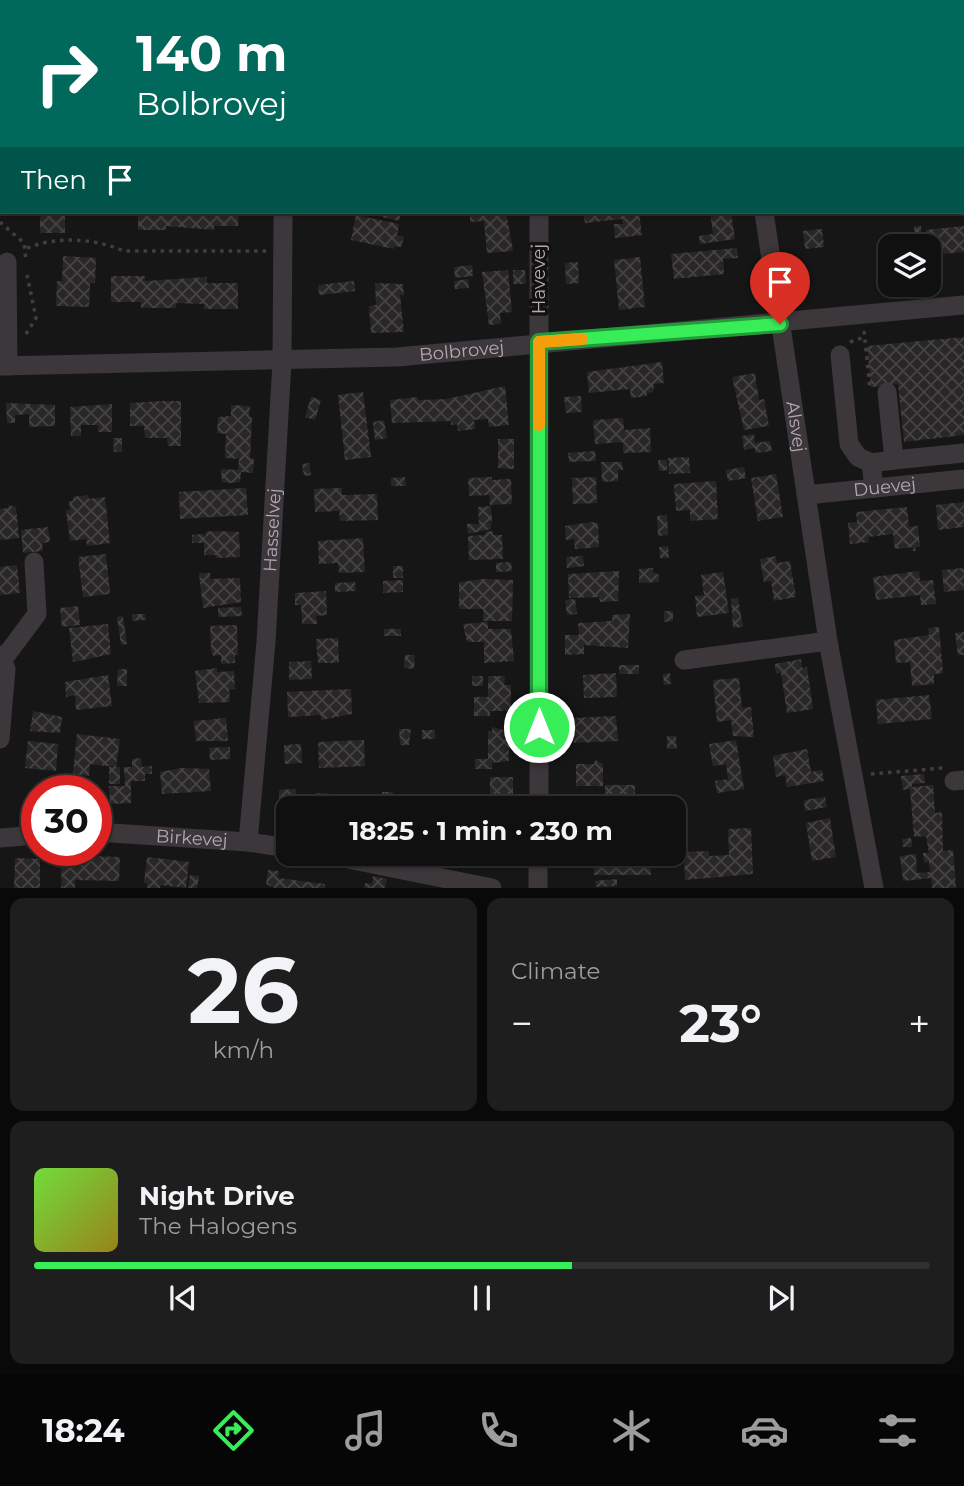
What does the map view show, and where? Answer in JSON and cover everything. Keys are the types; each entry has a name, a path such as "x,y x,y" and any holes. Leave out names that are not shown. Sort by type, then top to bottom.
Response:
{"street":[{"name":"Havevej","path":"538,796 539,214"},
{"name":"Alsvej","path":"764,214 828,641 851,776 874,887"},
{"name":"Hasselvej","path":"248,842 266,642 282,362 283,218"},
{"path":"4,366 7,262"},
{"name":"Bolbrovej","path":"4,366 282,362 397,357 539,342 780,324 964,305"},
{"path":"840,355 849,444 858,457 870,463 964,453"},
{"path":"887,392 894,460"},
{"path":"870,463 874,488"},
{"name":"Duevej","path":"806,495 964,479"},
{"path":"0,739 6,669 2,656 37,614 34,562"},
{"path":"684,660 828,641"},
{"name":"Birkevej","path":"112,833 276,846"},
{"path":"0,838 21,836"},
{"path":"384,866 492,887"},
{"path":"538,866 538,887"}],"path":[{"path":"27,248 57,240 103,242 124,251 283,250"},
{"path":"863,315 868,389 884,387 887,392"},
{"path":"851,776 942,766 959,780"}],"building":[{"path":"40,214 65,214 65,233 40,233"},
{"path":"138,214 239,214 238,226 214,226 214,230 166,226 166,230 138,230"},
{"path":"383,214 401,214 399,221 382,217"},
{"path":"470,214 506,214 513,251 487,253 484,221 470,222"},
{"path":"583,214 639,214 642,235 615,238 614,224 623,224 622,219 585,223"},
{"path":"710,214 731,214 735,239 700,244 699,236 713,234"},
{"path":"356,215 399,224 397,235 404,237 401,247 394,246 394,249 351,240"},
{"path":"914,226 921,226 922,234 915,234"},
{"path":"964,226 964,252 941,254 941,234 926,234 926,230"},
{"path":"822,229 824,247 805,249 803,231"},
{"path":"737,248 738,258 723,259 724,274 674,279 671,254"},
{"path":"63,256 96,258 95,283 90,283 89,307 56,306 57,281 62,281"},
{"path":"640,257 645,307 619,310 614,260"},
{"path":"578,262 579,283 566,284 565,263"},
{"path":"472,265 473,276 455,278 454,267"},
{"path":"508,270 512,312 500,313 501,324 489,325 482,272"},
{"path":"513,270 525,270 526,284 513,284"},
{"path":"111,276 145,276 145,281 207,277 207,283 238,283 238,309 204,309 204,304 176,303 176,308 141,308 141,302 111,302"},
{"path":"468,279 469,288 455,289 454,281"},
{"path":"354,281 355,291 319,295 318,285"},
{"path":"375,283 403,284 404,295 400,295 404,332 371,333 369,306 376,305"},
{"path":"964,337 964,435 904,442 898,384 871,387 867,346"},
{"path":"662,362 664,383 654,384 653,392 647,393 647,396 631,398 630,389 589,393 587,372"},
{"path":"755,373 759,400 764,399 769,426 744,430 732,377"},
{"path":"505,386 509,425 489,427 488,419 474,420 475,429 458,431 457,424 451,425 451,421 392,423 390,400 418,397 418,400 447,399"},
{"path":"363,392 371,457 345,460 338,395"},
{"path":"581,396 582,412 566,413 564,397"},
{"path":"311,397 321,400 315,420 305,417"},
{"path":"181,401 181,446 168,446 167,438 145,438 144,426 130,426 130,403"},
{"path":"6,403 55,405 55,426 29,427 29,414 15,415 15,423 7,423"},
{"path":"112,404 112,432 98,432 98,425 81,425 81,436 71,436 70,407"},
{"path":"231,405 250,406 250,458 254,458 253,473 241,472 240,482 231,483 222,482 221,469 238,470 239,459 225,458 226,434 217,433 218,417 231,416"},
{"path":"623,418 624,430 650,428 651,452 623,453 623,442 595,444 593,420"},
{"path":"384,420 387,438 375,440 373,422"},
{"path":"754,434 755,443 770,441 772,451 755,453 755,448 744,450 742,436"},
{"path":"113,438 122,438 122,452 114,452"},
{"path":"498,439 514,439 514,469 498,468"},
{"path":"595,451 596,461 569,462 568,453"},
{"path":"689,457 690,473 669,474 668,458"},
{"path":"658,460 667,460 667,470 659,471"},
{"path":"601,462 622,462 623,470 618,470 618,481 602,482"},
{"path":"309,463 311,475 304,476 302,464"},
{"path":"744,467 746,478 728,481 726,470"},
{"path":"776,474 783,517 758,521 751,478"},
{"path":"405,477 406,486 391,486 391,478"},
{"path":"492,477 492,480 511,479 512,504 490,505 489,495 469,496 468,478"},
{"path":"596,477 597,503 573,504 572,478"},
{"path":"716,481 718,519 690,521 690,510 676,511 674,484"},
{"path":"246,488 248,515 180,519 179,492"},
{"path":"342,488 342,495 377,494 378,520 340,521 339,511 315,512 314,489"},
{"path":"88,495 89,499 105,497 110,543 87,546 86,539 70,541 66,510 70,510 69,501 73,501 73,497"},
{"path":"964,502 964,527 938,530 936,505"},
{"path":"8,505 16,507 19,538 0,540 0,509 9,508"},
{"path":"491,506 492,522 484,523 491,523 491,529 468,534 467,524 479,524 478,507"},
{"path":"907,507 909,527 918,526 920,547 916,547 916,551 913,551 913,547 895,549 893,534 868,537 869,542 850,544 848,523 857,522 856,512"},
{"path":"667,515 668,535 658,536 657,516"},
{"path":"592,522 598,524 599,547 575,549 574,539 566,540 565,526"},
{"path":"48,527 50,542 42,543 43,551 23,553 21,530"},
{"path":"493,531 493,535 502,535 503,559 469,560 468,536 485,535 485,532"},
{"path":"205,532 239,532 240,557 216,558 216,555 204,555 204,543 192,543 192,535 203,534 206,538"},
{"path":"363,538 365,572 339,573 338,563 319,564 318,541"},
{"path":"668,546 669,558 660,558 659,547"},
{"path":"106,554 110,594 83,597 78,557"},
{"path":"583,556 584,566 567,568 566,557"},
{"path":"776,556 777,563 790,561 796,597 774,601 771,581 764,582 760,559"},
{"path":"511,562 512,571 496,572 496,563"},
{"path":"17,565 20,593 0,595 0,567"},
{"path":"393,566 403,566 403,578 393,578"},
{"path":"653,568 653,572 659,575 659,582 639,583 639,569"},
{"path":"964,568 964,590 944,592 942,570"},
{"path":"619,571 618,601 600,602 599,597 569,598 568,574"},
{"path":"919,571 920,581 933,580 936,604 921,605 920,595 876,600 873,577"},
{"path":"723,572 729,613 697,617 695,596 704,595 701,575"},
{"path":"199,573 210,573 210,579 240,578 241,602 203,608"},
{"path":"403,580 403,592 383,593 383,581"},
{"path":"513,580 512,621 483,621 483,609 459,609 459,582"},
{"path":"355,582 356,591 335,592 335,583"},
{"path":"326,591 327,615 316,616 317,624 302,624 301,605 295,605 295,593"},
{"path":"738,598 743,627 733,628 731,599"},
{"path":"575,599 577,614 567,615 565,600"},
{"path":"78,606 80,625 62,627 60,608"},
{"path":"241,607 242,616 218,617 218,608"},
{"path":"664,611 673,611 673,621 664,622"},
{"path":"132,614 145,614 146,620 132,621"},
{"path":"630,614 628,648 584,645 584,654 565,655 565,635 579,635 578,623 612,621 612,615"},
{"path":"123,616 127,644 121,645 117,617"},
{"path":"488,622 488,629 511,629 514,661 484,663 484,642 467,642 463,624"},
{"path":"108,624 111,654 73,662 69,628"},
{"path":"237,625 238,655 235,655 235,663 221,664 221,655 213,656 210,626"},
{"path":"939,627 943,673 934,674 934,684 912,686 910,662 896,663 894,640 929,635 928,628"},
{"path":"384,629 401,629 401,636 384,636"},
{"path":"964,632 964,655 958,655 955,633"},
{"path":"338,638 339,663 318,663 316,639"},
{"path":"405,655 415,655 414,669 404,668"},
{"path":"801,659 802,668 807,667 813,709 787,713 781,673 776,674 775,664"},
{"path":"311,661 312,679 289,680 289,662"},
{"path":"619,665 639,665 639,674 619,674"},
{"path":"217,668 217,672 234,671 235,689 229,690 230,702 199,703 195,671"},
{"path":"118,669 127,669 127,686 117,686"},
{"path":"616,673 617,697 584,698 583,675"},
{"path":"670,673 671,684 664,685 663,674"},
{"path":"108,675 112,706 76,710 75,695 66,697 65,682"},
{"path":"472,676 483,676 483,686 472,686"},
{"path":"488,676 505,676 504,685 511,685 511,711 490,711 490,716 474,716 474,697 488,697"},
{"path":"739,678 742,708 751,707 754,737 733,736 731,720 717,722 713,680"},
{"path":"351,689 352,714 321,720 321,715 288,717 287,692"},
{"path":"929,695 932,719 878,724 876,700"},
{"path":"33,711 62,717 60,733 30,731"},
{"path":"616,716 618,741 574,743 573,718"},
{"path":"226,718 228,741 196,741 194,721"},
{"path":"492,727 509,731 509,761 492,763 492,769 475,769 475,759 488,759 488,731 492,731"},
{"path":"399,729 411,729 409,745 400,745"},
{"path":"422,730 435,730 435,739 422,739"},
{"path":"77,734 120,739 116,767 90,764 89,775 73,774"},
{"path":"667,736 676,736 677,749 667,749"},
{"path":"364,740 365,766 319,768 318,742"},
{"path":"736,740 744,789 717,793 715,781 728,779 726,764 713,766 709,744"},
{"path":"28,741 58,744 56,771 25,768"},
{"path":"301,744 302,763 285,764 284,745"},
{"path":"230,747 230,759 210,760 209,748"},
{"path":"807,749 811,772 822,770 824,781 787,787 785,775 776,777 773,756"},
{"path":"141,758 142,767 152,766 152,774 145,774 145,781 131,781 131,803 112,804 112,786 125,786 124,767 132,767 132,759"},
{"path":"595,760 603,764 603,786 576,786 576,764 594,764"},
{"path":"109,767 120,767 120,784 112,784 112,775 109,775"},
{"path":"182,768 209,769 211,791 162,794 160,772"},
{"path":"924,774 925,783 912,784 912,787 933,785 935,813 942,812 943,851 953,850 956,888 932,888 931,878 903,881 900,856 916,854 917,873 930,872 929,862 924,863 923,853 929,853 926,836 914,837 910,789 903,790 901,776"},
{"path":"490,777 513,777 513,796 490,796"},
{"path":"605,785 635,785 635,796 605,796"},
{"path":"296,789 296,796 279,796 279,790"},
{"path":"382,792 393,792 392,796 382,796"},
{"path":"319,793 342,795 342,796 306,796"},
{"path":"825,797 827,807 805,811 804,800"},
{"path":"830,818 836,857 812,861 806,823"},
{"path":"751,828 753,874 685,880 686,852 709,851 709,856 729,855 728,829"},
{"path":"911,838 912,847 903,847 902,839"},
{"path":"112,857 120,857 119,881 75,880 75,888 61,888 62,866 112,866"},
{"path":"147,857 189,862 186,888 161,885 160,888 147,888 147,883 144,883"},
{"path":"15,858 21,858 21,866 40,866 40,888 14,888"},
{"path":"594,866 651,866 651,875 594,875"},
{"path":"268,870 279,871 278,878 325,884 325,888 275,888 266,884"},
{"path":"190,875 199,876 197,888 188,888"},
{"path":"373,876 387,879 385,888 364,888 365,883 372,884"},
{"path":"617,879 617,886 596,887 595,881"}],"slow traffic":[{"path":"539,425 539,342 582,339"}],"route":[{"path":"539,727 539,342 780,324"}]}
